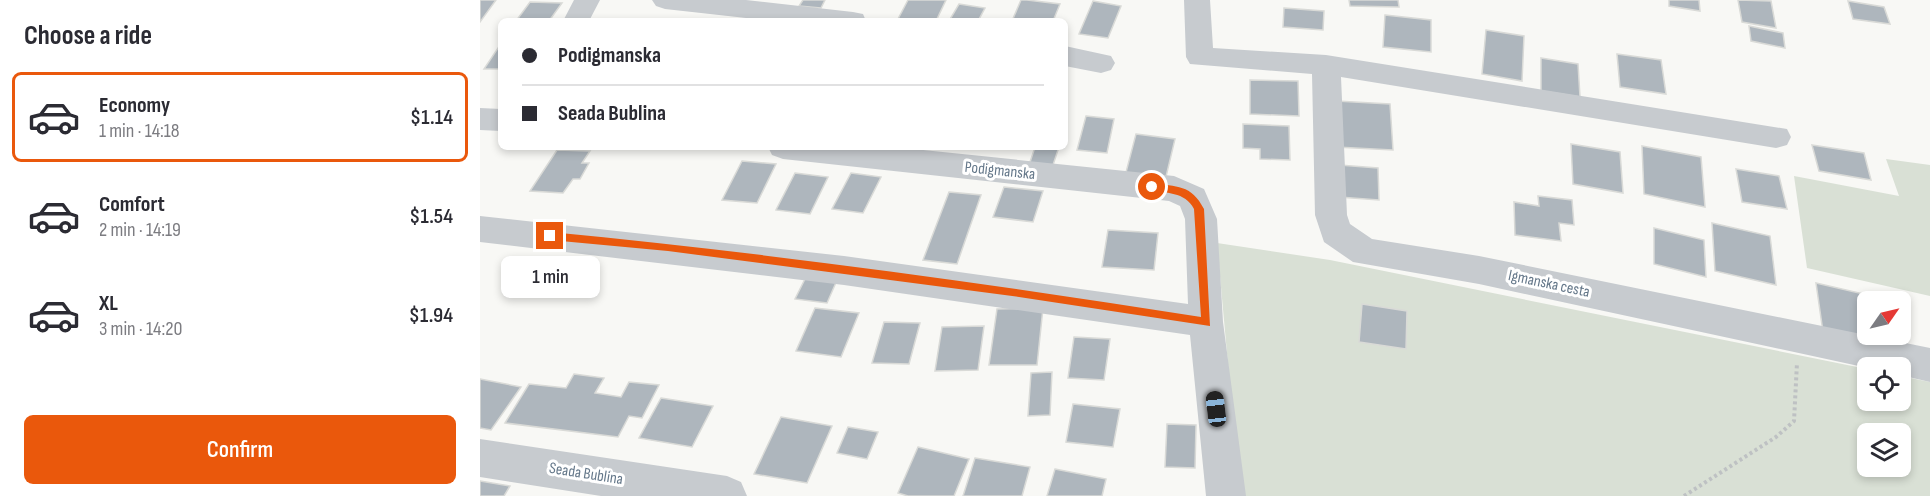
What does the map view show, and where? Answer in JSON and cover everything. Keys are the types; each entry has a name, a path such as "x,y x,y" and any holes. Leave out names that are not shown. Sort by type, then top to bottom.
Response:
{"street":[{"path":"578,18 587,0"},
{"path":"665,0 826,18"},
{"path":"1197,0 1200,57 1326,65 1776,137"},
{"path":"1068,57 1101,63"},
{"name":"Igmanska cesta","path":"1326,65 1331,214 1336,232 1365,252 1479,270 1930,365"},
{"path":"480,119 498,120"},
{"name":"Podigmanska","path":"811,150 1174,189 1193,198 1201,219 1206,322"},
{"path":"480,229 668,247 1019,292 1206,322 1226,496"},
{"name":"Seada Bublina","path":"480,458 727,496"}],"path":[{"path":"1684,496 1776,437 1794,421 1798,376 1796,337"}],"shaded area":[{"path":"1886,159 1930,165 1930,296 1807,268 1794,176 1899,196"},
{"path":"1217,243 1330,260 1857,367 1857,411 1911,411 1911,378 1930,382 1930,496 1240,496"}],"building":[{"path":"480,0 496,0 480,22"},
{"path":"803,0 825,0 821,8 799,6"},
{"path":"908,0 946,0 937,18 899,18"},
{"path":"1021,0 1060,4 1054,18 1013,18"},
{"path":"1349,0 1398,0 1399,7 1350,6"},
{"path":"1669,0 1699,0 1700,11 1669,6"},
{"path":"1738,0 1771,1 1776,28 1742,22"},
{"path":"1093,1 1121,6 1108,38 1079,34"},
{"path":"1848,1 1884,7 1890,24 1853,19"},
{"path":"530,2 562,3 551,18 518,18"},
{"path":"959,4 985,8 980,18 951,18"},
{"path":"1284,8 1324,11 1323,30 1283,27"},
{"path":"1385,15 1431,20 1431,52 1383,47"},
{"path":"1749,26 1783,33 1785,48 1751,41"},
{"path":"1486,30 1524,36 1522,81 1482,74"},
{"path":"498,48 498,69 484,69"},
{"path":"1617,54 1661,60 1666,94 1620,87"},
{"path":"1541,58 1578,64 1580,97 1541,91"},
{"path":"1250,80 1298,81 1299,116 1250,114"},
{"path":"1336,101 1390,104 1393,150 1336,147"},
{"path":"1086,116 1114,119 1107,153 1077,150"},
{"path":"1243,124 1289,126 1290,160 1260,159 1260,149 1243,148"},
{"path":"1136,134 1175,139 1165,181 1125,176"},
{"path":"1571,144 1620,152 1623,193 1573,184"},
{"path":"1812,145 1864,153 1871,180 1819,171"},
{"path":"1642,146 1701,157 1705,207 1644,194"},
{"path":"557,150 590,151 582,163 589,163 580,179 573,179 563,193 530,191"},
{"path":"1034,150 1058,150 1052,168 1029,165"},
{"path":"742,161 776,164 757,203 722,200"},
{"path":"1339,165 1378,168 1379,200 1339,197"},
{"path":"1736,169 1779,176 1787,209 1742,202"},
{"path":"795,173 828,177 810,214 776,210"},
{"path":"851,173 881,177 863,213 832,209"},
{"path":"1004,187 1043,191 1033,222 993,217"},
{"path":"949,192 981,195 957,264 923,260"},
{"path":"1538,196 1572,200 1574,225 1559,223 1561,241 1515,235 1514,202 1539,206"},
{"path":"1712,223 1770,236 1776,285 1715,271"},
{"path":"1654,228 1704,240 1706,277 1654,264"},
{"path":"1108,230 1158,233 1154,270 1102,267"},
{"path":"807,275 838,278 827,303 795,299"},
{"path":"1816,283 1857,292 1857,340 1823,332"},
{"path":"1362,304 1407,311 1406,349 1359,342"},
{"path":"815,308 859,313 841,357 796,351"},
{"path":"1043,308 1037,365 989,365 997,309"},
{"path":"884,322 920,323 909,364 872,363"},
{"path":"984,326 978,370 935,371 942,327"},
{"path":"1074,337 1110,339 1104,380 1068,378"},
{"path":"1052,372 1050,415 1028,416 1031,373"},
{"path":"574,374 604,378 595,393 621,397 629,382 659,385 642,418 629,416 618,437 505,423 529,384 566,388"},
{"path":"480,379 521,387 491,430 480,428"},
{"path":"661,398 713,406 692,447 639,438"},
{"path":"1073,404 1120,409 1113,447 1066,442"},
{"path":"781,417 832,426 807,483 754,474"},
{"path":"1167,424 1196,425 1195,468 1165,467"},
{"path":"848,427 878,432 867,459 837,453"},
{"path":"918,447 969,459 954,496 908,496 898,493"},
{"path":"975,458 1030,467 1022,496 963,496"},
{"path":"1055,469 1106,479 1102,496 1047,496"},
{"path":"480,481 510,486 504,496 480,496"}],"route":[{"path":"550,236 668,247 1019,292 1206,322 1199,209 1193,198 1185,192 1152,187"}]}
